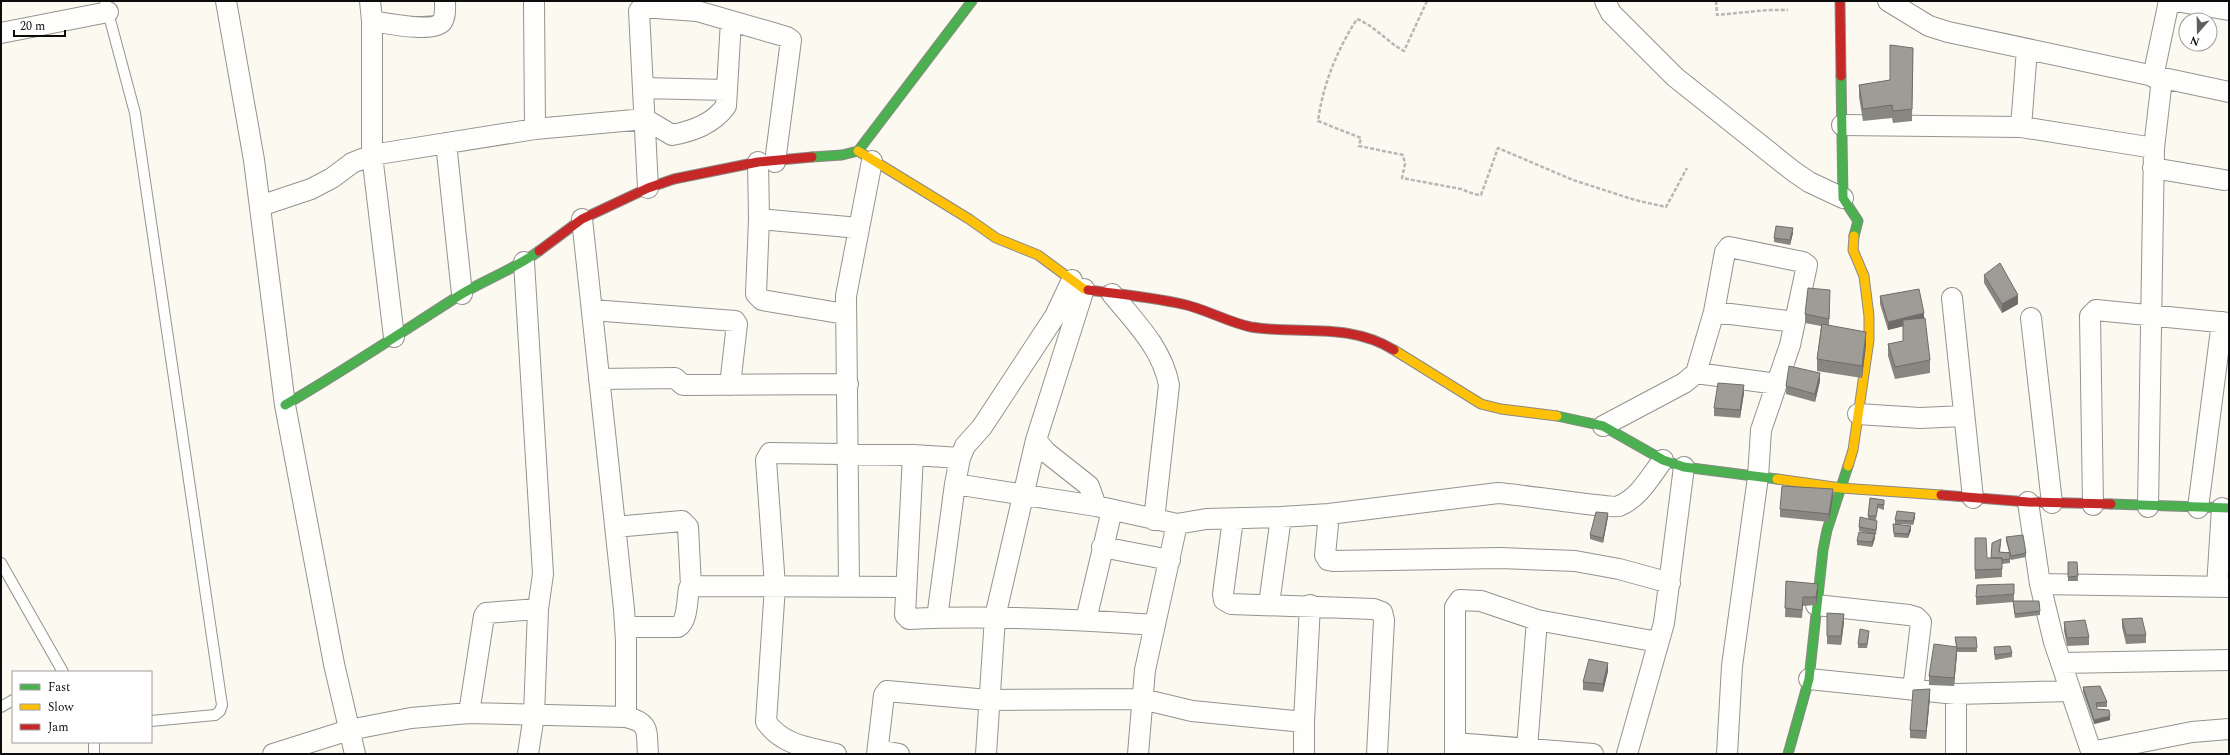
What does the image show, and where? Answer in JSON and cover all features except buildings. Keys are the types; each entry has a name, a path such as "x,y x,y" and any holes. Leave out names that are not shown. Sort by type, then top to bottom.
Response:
{"street":[{"path":"226,1 254,160 286,404 334,664 355,754"},
{"path":"370,1 372,21 372,155 394,337"},
{"path":"372,21 432,28 441,24 445,17 445,1"},
{"path":"534,1 535,129"},
{"path":"849,586 848,384 845,314 846,296 859,228 865,156 972,1"},
{"path":"1605,1 1611,13 1675,77 1793,171 1809,182 1843,198 1857,218 1858,224 1853,239 1853,250 1864,276 1869,316 1868,340 1852,450 1827,530 1816,605 1809,679 1797,727 1788,754"},
{"path":"1840,1 1843,198"},
{"path":"1888,1 1929,26 1948,32 2157,78 2229,92"},
{"path":"2148,507 2153,168 2157,78 2169,1"},
{"path":"2175,1 2229,10"},
{"path":"1,33 106,7"},
{"path":"648,188 639,11 642,7 687,9 791,40 766,162 759,219 756,294 762,300 845,314"},
{"path":"260,206 311,189 332,178 352,163 372,155 535,129 645,119 672,135 697,128 720,115 726,106 731,21"},
{"path":"2021,128 2027,49"},
{"path":"643,88 726,90"},
{"path":"1842,125 2021,128 2154,148"},
{"path":"446,143 462,294"},
{"path":"286,404 342,372 462,294 524,262 582,219 648,188 674,179 766,162 842,155 865,156 969,219 996,238 1038,255 1078,285 1112,294 1183,304 1238,324 1254,327 1347,332 1363,335 1379,341 1481,404 1501,409 1545,413 1603,426 1663,460 1684,467 1841,488 2028,502 2148,507 2225,508 2223,587 2040,584"},
{"path":"2153,168 2224,180"},
{"path":"582,219 626,627 626,717"},
{"path":"759,219 859,228"},
{"path":"1603,426 1684,383 1696,373 1714,312 1725,252 1729,247 1733,246 1803,262 1807,265 1790,345 1761,430 1758,477 1732,666 1727,754"},
{"path":"524,262 543,574 538,609 534,715 528,754"},
{"path":"986,754 994,617 1036,440 1078,285"},
{"path":"937,618 955,484 960,458 965,446 982,427 1055,316 1078,285"},
{"path":"1112,294 1154,346 1166,367 1170,385 1154,520"},
{"path":"1952,298 1973,498"},
{"path":"592,310 735,321 737,324 730,386"},
{"path":"2094,505 2090,316 2096,310 2225,323 2198,508"},
{"path":"1714,312 1795,322"},
{"path":"2031,318 2052,503"},
{"path":"1696,373 1777,384"},
{"path":"599,379 675,378 683,385 730,386 848,384"},
{"path":"1858,414 1920,418 1964,416"},
{"path":"1036,440 1046,452 1089,486 1104,508 1102,547 1086,620"},
{"path":"836,754 788,743 772,730 766,722 775,586 766,460 770,453 913,455 960,458"},
{"path":"913,455 906,587 906,618 994,617 1086,620 1155,625"},
{"path":"955,484 1024,493 1177,524 1206,519 1329,514 1498,493 1518,494 1617,507 1636,496 1663,460"},
{"path":"1627,754 1664,623 1684,467"},
{"path":"2028,502 2040,584 2061,663 2091,753 2192,732 2229,729"},
{"path":"1329,514 1325,555 1328,560 1500,558 1575,561 1619,569 1670,583"},
{"path":"1269,604 1281,517"},
{"path":"1233,519 1223,594 1224,600 1231,604 1310,605 1374,609 1382,612 1384,620 1377,754"},
{"path":"615,527 682,521 686,523 691,586 689,588 684,620 678,627 626,627"},
{"path":"1138,754 1145,670 1177,524"},
{"path":"1102,547 1170,560"},
{"path":"691,586 906,587"},
{"path":"1593,754 1536,750 1455,748 1456,603 1460,600 1481,601 1537,620 1658,642"},
{"path":"1304,754 1304,722 1310,605"},
{"path":"1816,605 1909,614 1916,617 1921,622 1913,690"},
{"path":"469,713 484,616 486,613 538,609"},
{"path":"1536,750 1537,620"},
{"path":"2061,663 2229,660"},
{"path":"1809,679 1956,694 2070,691"},
{"path":"898,754 878,752 884,695 887,691 988,700 1142,699 1192,711 1304,722"},
{"path":"1956,694 1956,754"},
{"path":"273,754 349,730 412,718 469,713 626,717 639,720 644,724 648,754"}],"lane":[{"path":"106,7 134,113 222,705 220,711 215,715 152,721"},
{"path":"1,563 61,671"},
{"path":"1,707 12,701"},
{"path":"94,743 94,754"}],"path":[{"path":"1427,1 1404,51 1394,46 1366,22 1357,19 1341,44 1320,107 1318,121 1361,138 1360,146 1403,155 1405,164 1402,178 1461,188 1474,194 1481,195 1498,148 1573,180 1635,200 1666,207 1686,168"},
{"path":"1716,1 1717,15 1754,11 1788,10"}],"traffic: fast":[{"path":"812,157 842,155 858,151 972,1"},
{"path":"1841,76 1843,198 1858,221 1854,236"},
{"path":"285,405 351,365 460,295 520,263 539,251"},
{"path":"1557,416 1603,426 1663,460 1684,467 1777,479"},
{"path":"1788,754 1809,679 1823,550 1827,530 1848,466"},
{"path":"2111,504 2229,508"}],"traffic: slow":[{"path":"858,151 969,219 996,238 1038,255 1084,289 1088,290"},
{"path":"1848,466 1853,450 1869,340 1869,316 1864,276 1853,250 1854,236"},
{"path":"1394,350 1481,404 1501,409 1557,416"},
{"path":"1777,479 1841,488 1941,495"}],"traffic: jam":[{"path":"1840,1 1841,76"},
{"path":"539,251 582,219 648,188 674,179 758,162 812,157"},
{"path":"1088,290 1182,304 1251,327 1324,331 1359,336 1377,341 1394,350"},
{"path":"1941,495 2028,502 2111,504"}]}
